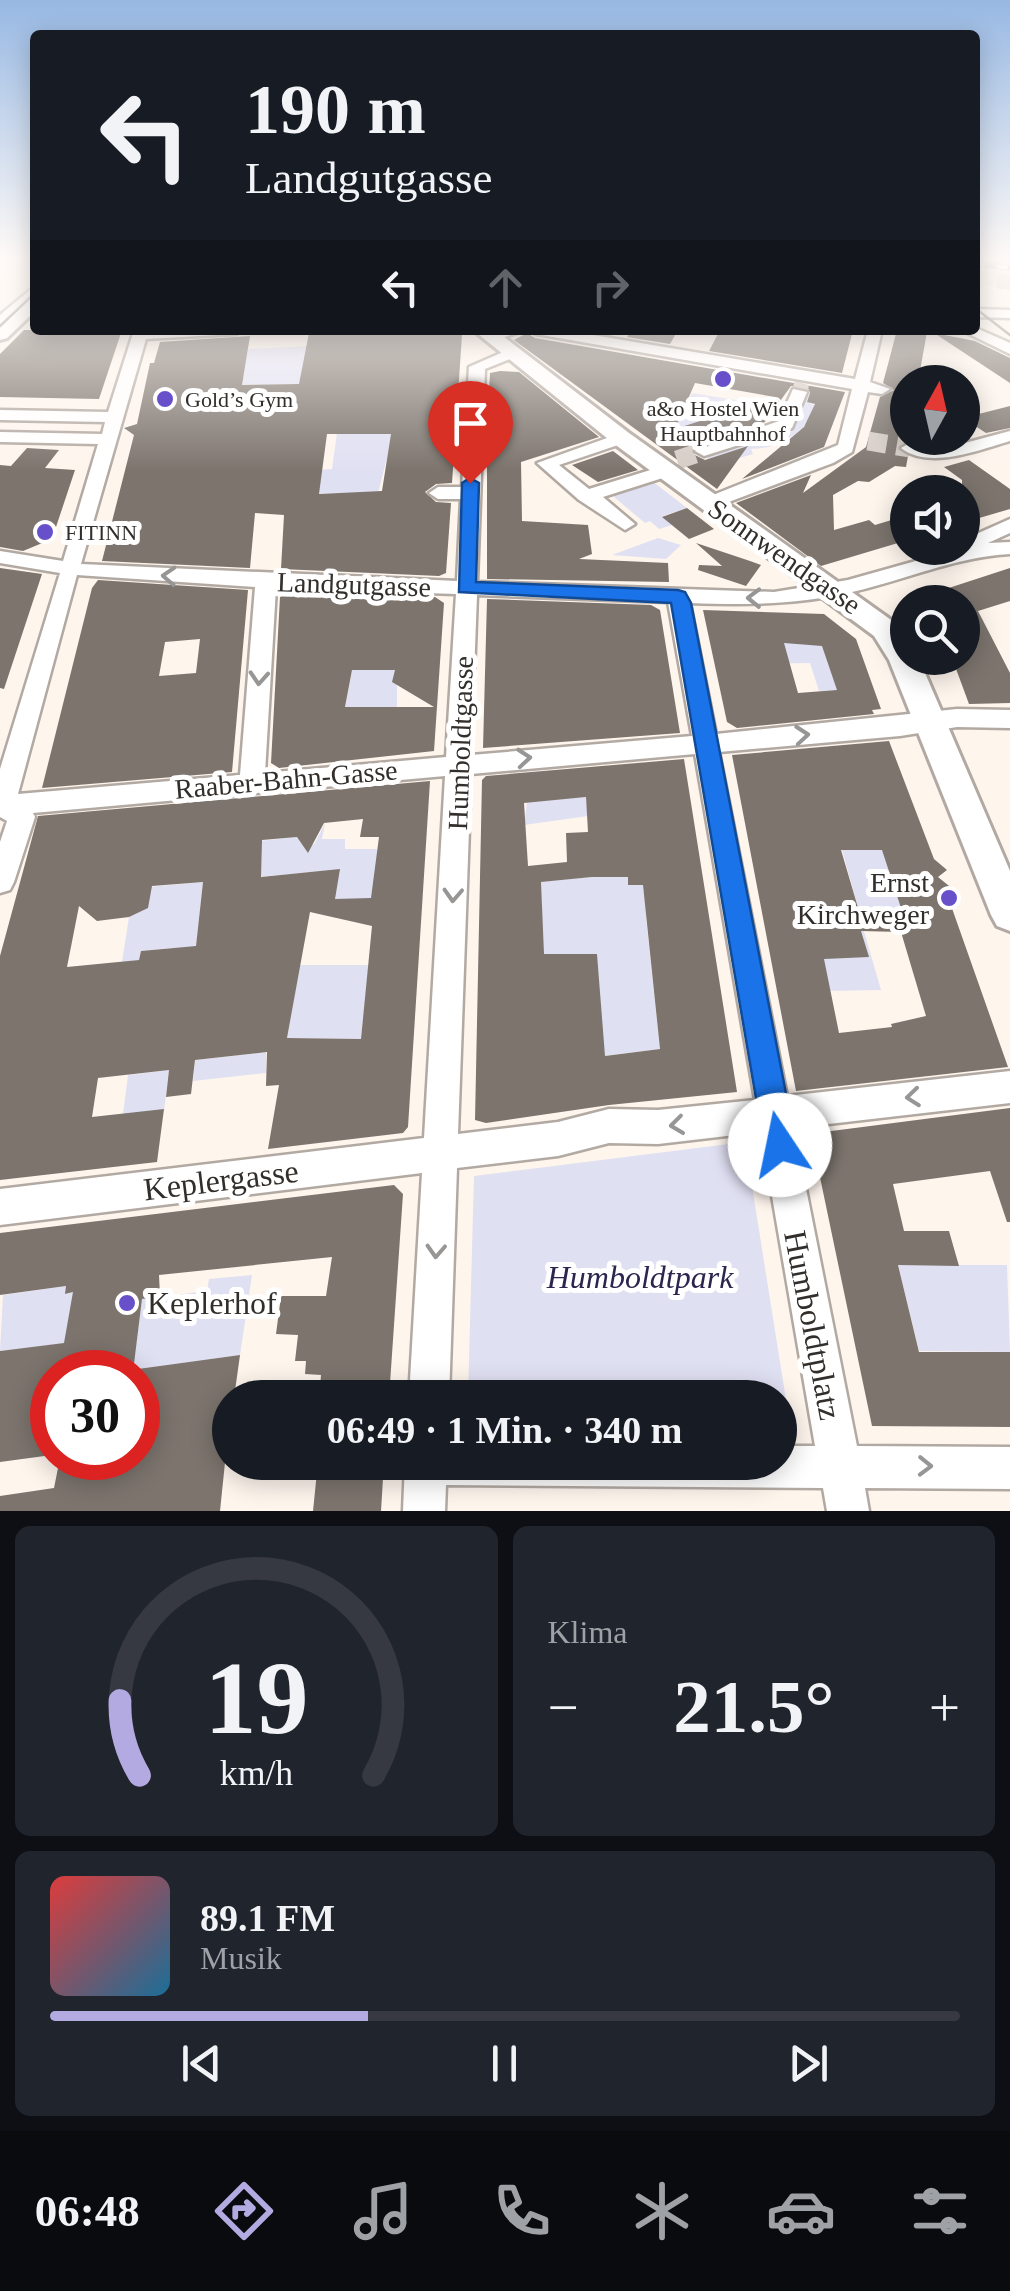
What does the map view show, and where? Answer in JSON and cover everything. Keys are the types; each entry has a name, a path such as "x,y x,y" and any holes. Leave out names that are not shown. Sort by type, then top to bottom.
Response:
{"main road":[{"name":"Sonnwendgasse","path":"489,335 621,438 668,466 710,503 863,611 894,640 1010,916"}],"street":[{"path":"0,882 22,817 1,806 139,335"},
{"path":"561,335 802,384 873,387"},
{"path":"710,503 854,447 873,387 868,362 874,335"},
{"path":"980,335 1010,349"},
{"name":"Humboldtgasse","path":"441,1154 478,367 510,354"},
{"path":"845,358 868,362"},
{"path":"704,451 786,424 802,384"},
{"path":"3,427 114,417"},
{"path":"3,427 108,440"},
{"path":"0,450 8,441 3,427"},
{"path":"980,444 1010,436"},
{"path":"621,438 546,463 625,524"},
{"path":"586,496 668,466"},
{"path":"438,492 470,493"},
{"path":"980,541 1010,525"},
{"path":"980,550 1010,548"},
{"name":"Landgutgasse","path":"0,557 101,572 240,574 266,581 347,575 466,588 787,598 920,565"},
{"path":"252,782 266,581"},
{"name":"Humboldtplatz","path":"678,596 848,1511"},
{"name":"Raaber-Bahn-Gasse","path":"1,806 958,718 1010,719"},
{"path":"431,1380 441,1154 558,1139 609,1126 658,1127 1010,1086"},
{"name":"Keplergasse","path":"0,1207 441,1154"},
{"path":"797,1464 1010,1468"},
{"path":"424,1511 425,1480"}],"green space":[{"path":"310,346 299,384 242,385 248,349"},
{"path":"692,393 736,400 728,412 673,430"},
{"path":"804,394 814,396 808,402 814,405 814,413 803,427 806,431 800,430 777,444 751,449 753,454 716,465 707,458 791,429"},
{"path":"342,396 350,434 413,434 388,454 378,493 293,494 303,471 332,469"},
{"path":"652,481 687,508 663,516 672,525 659,529 650,521 645,523 614,497 614,493"},
{"path":"658,538 681,545 666,559 612,555"},
{"path":"760,634 824,646 838,690 819,691 810,663 749,664"},
{"path":"352,670 403,670 397,685 397,722 341,731"},
{"path":"586,797 588,816 524,825 527,802"},
{"path":"325,823 322,839 345,839 345,849 377,849 378,899 311,899 315,872 224,880 250,842 306,836 306,849 315,843"},
{"path":"842,850 888,850 908,912 859,911"},
{"path":"646,877 643,888 650,916 646,917 660,1049 604,1056 597,954 540,954 542,902 538,882"},
{"path":"203,882 195,954 172,948 141,951 139,960 122,962 129,917 134,910 148,908 148,887"},
{"path":"861,921 881,990 826,991 825,965 819,961"},
{"path":"300,965 369,965 361,1039 287,1038"},
{"path":"266,1052 266,1073 193,1081 195,1060"},
{"path":"169,1070 164,1111 123,1114 128,1075"},
{"name":"Humboldtpark","path":"745,1142 783,1380 468,1380 474,1176"},
{"path":"898,1265 1007,1265 1010,1352 919,1351"},
{"path":"252,1275 240,1355 160,1366 160,1350 136,1350 142,1299 207,1291 209,1279"},
{"path":"66,1286 66,1294 73,1292 107,1338 0,1351 3,1295"}],"building":[{"path":"23,331 30,331 30,335 120,335 99,399 0,397 0,354"},
{"path":"309,335 462,335 452,483 436,484 425,492 436,502 451,503 446,573 439,576 281,569 284,515 255,513 250,568 102,561 134,435 124,428 137,424 150,363 154,363 160,342 250,336 242,385 299,384","holes":["327,434 391,434 382,491 319,494"]},
{"path":"530,335 845,392 824,447 742,479 804,427 815,404 807,402 808,388 791,386 765,422 694,447 693,454 705,460 748,446 717,489 514,340","holes":["695,383 775,397 675,429"]},
{"path":"628,335 675,335 670,344"},
{"path":"717,335 852,335 842,373 709,351"},
{"path":"896,335 926,335 921,365 890,365 890,387 883,383"},
{"path":"937,335 975,341 1010,358 1010,383"},
{"path":"519,372 599,437 521,462 522,521 588,525 592,554 579,559 668,563 669,582 487,579 490,373"},
{"path":"890,392 890,455 907,455 906,467 895,466 869,482 858,481 833,495 834,530 869,520 875,525 890,520 890,545 821,566 736,503 811,475 803,493 866,447 880,397"},
{"path":"1010,406 1010,428 986,433 980,429 980,414"},
{"path":"27,448 59,450 45,468 75,470 52,539 23,551 0,547 0,465 11,466"},
{"path":"613,451 638,470 598,482 572,465"},
{"path":"969,460 1010,489 1010,509 980,518 980,475 955,475 944,467"},
{"path":"687,508 714,529 689,539 662,517"},
{"path":"696,543 761,565 746,586 698,570 699,565 722,566"},
{"path":"0,568 42,574 4,689 0,688"},
{"path":"1010,568 1010,601 980,610 980,585 958,585"},
{"path":"98,580 248,590 232,772 42,788 92,588","holes":["200,639 196,673 159,676 165,642"]},
{"path":"289,592 435,597 444,603 434,751 279,768 271,763 280,597","holes":["352,670 395,670 392,682 434,707 345,707"]},
{"path":"487,599 651,605 660,610 680,733 483,748"},
{"path":"703,610 824,614 856,639 881,709 872,710 874,714 737,728 727,722","holes":["784,643 822,646 837,690 798,693"]},
{"path":"980,615 1010,673 1010,703 969,704 958,675 980,675"},
{"path":"889,741 934,859 947,870 938,877 954,890 948,897 1008,1067 796,1091 732,755","holes":["841,850 882,850 902,911 859,911","861,931 901,932 926,1016 891,1024 892,1027 839,1033 824,959 869,957"]},
{"path":"684,759 737,1092 486,1123 475,1120 482,780 486,776","holes":["586,797 588,832 566,833 567,862 528,866 524,803","628,877 628,885 643,885 660,1049 605,1056 597,954 544,954 541,882"]},
{"path":"430,781 408,1127 403,1133 268,1149 279,1085 266,1086 267,1052 195,1060 191,1094 166,1097 169,1070 98,1078 92,1117 164,1109 157,1162 0,1180 0,956 38,816","holes":["363,819 360,837 379,837 371,898 335,899 340,869 261,877 262,840 297,837 308,853 324,823","203,882 196,946 141,951 139,960 67,967 79,906 97,921 129,917 148,908 152,886","310,912 372,926 361,1039 287,1038"]},
{"path":"1010,1108 1010,1222 990,1171 893,1184 904,1231 949,1231 959,1266 898,1265 919,1352 1010,1352 1010,1427 872,1426 812,1139 816,1133"},
{"path":"394,1185 403,1194 390,1380 321,1380 321,1375 305,1374 306,1361 295,1361 298,1335 276,1334 281,1296 326,1296 332,1257 159,1275 160,1296 142,1299 136,1350 30,1350 30,1458 0,1462 0,1351 64,1343 73,1292 65,1294 66,1286 0,1295 0,1233"},
{"path":"240,1355 237,1380 212,1380 212,1480 223,1480 220,1511 0,1511 0,1496 54,1488 56,1480 160,1480 160,1366"},
{"path":"316,1480 383,1480 381,1511 313,1511"}],"tunnel":[{"path":"799,392 802,383"},
{"path":"868,441 890,445"},
{"path":"677,460 704,451"}],"tram line":[{"path":"1004,331 1010,335"}],"place":[{"name":"a&o Hostel Wien Hauptbahnhof","path":"723,379"},
{"name":"Gold’s Gym","path":"165,399"},
{"name":"FITINN","path":"45,532"},
{"name":"Ernst Kirchweger","path":"949,898"},
{"name":"Keplerhof","path":"127,1303"}],"route":[{"path":"470,483 466,588 678,596 780,1145"}]}
